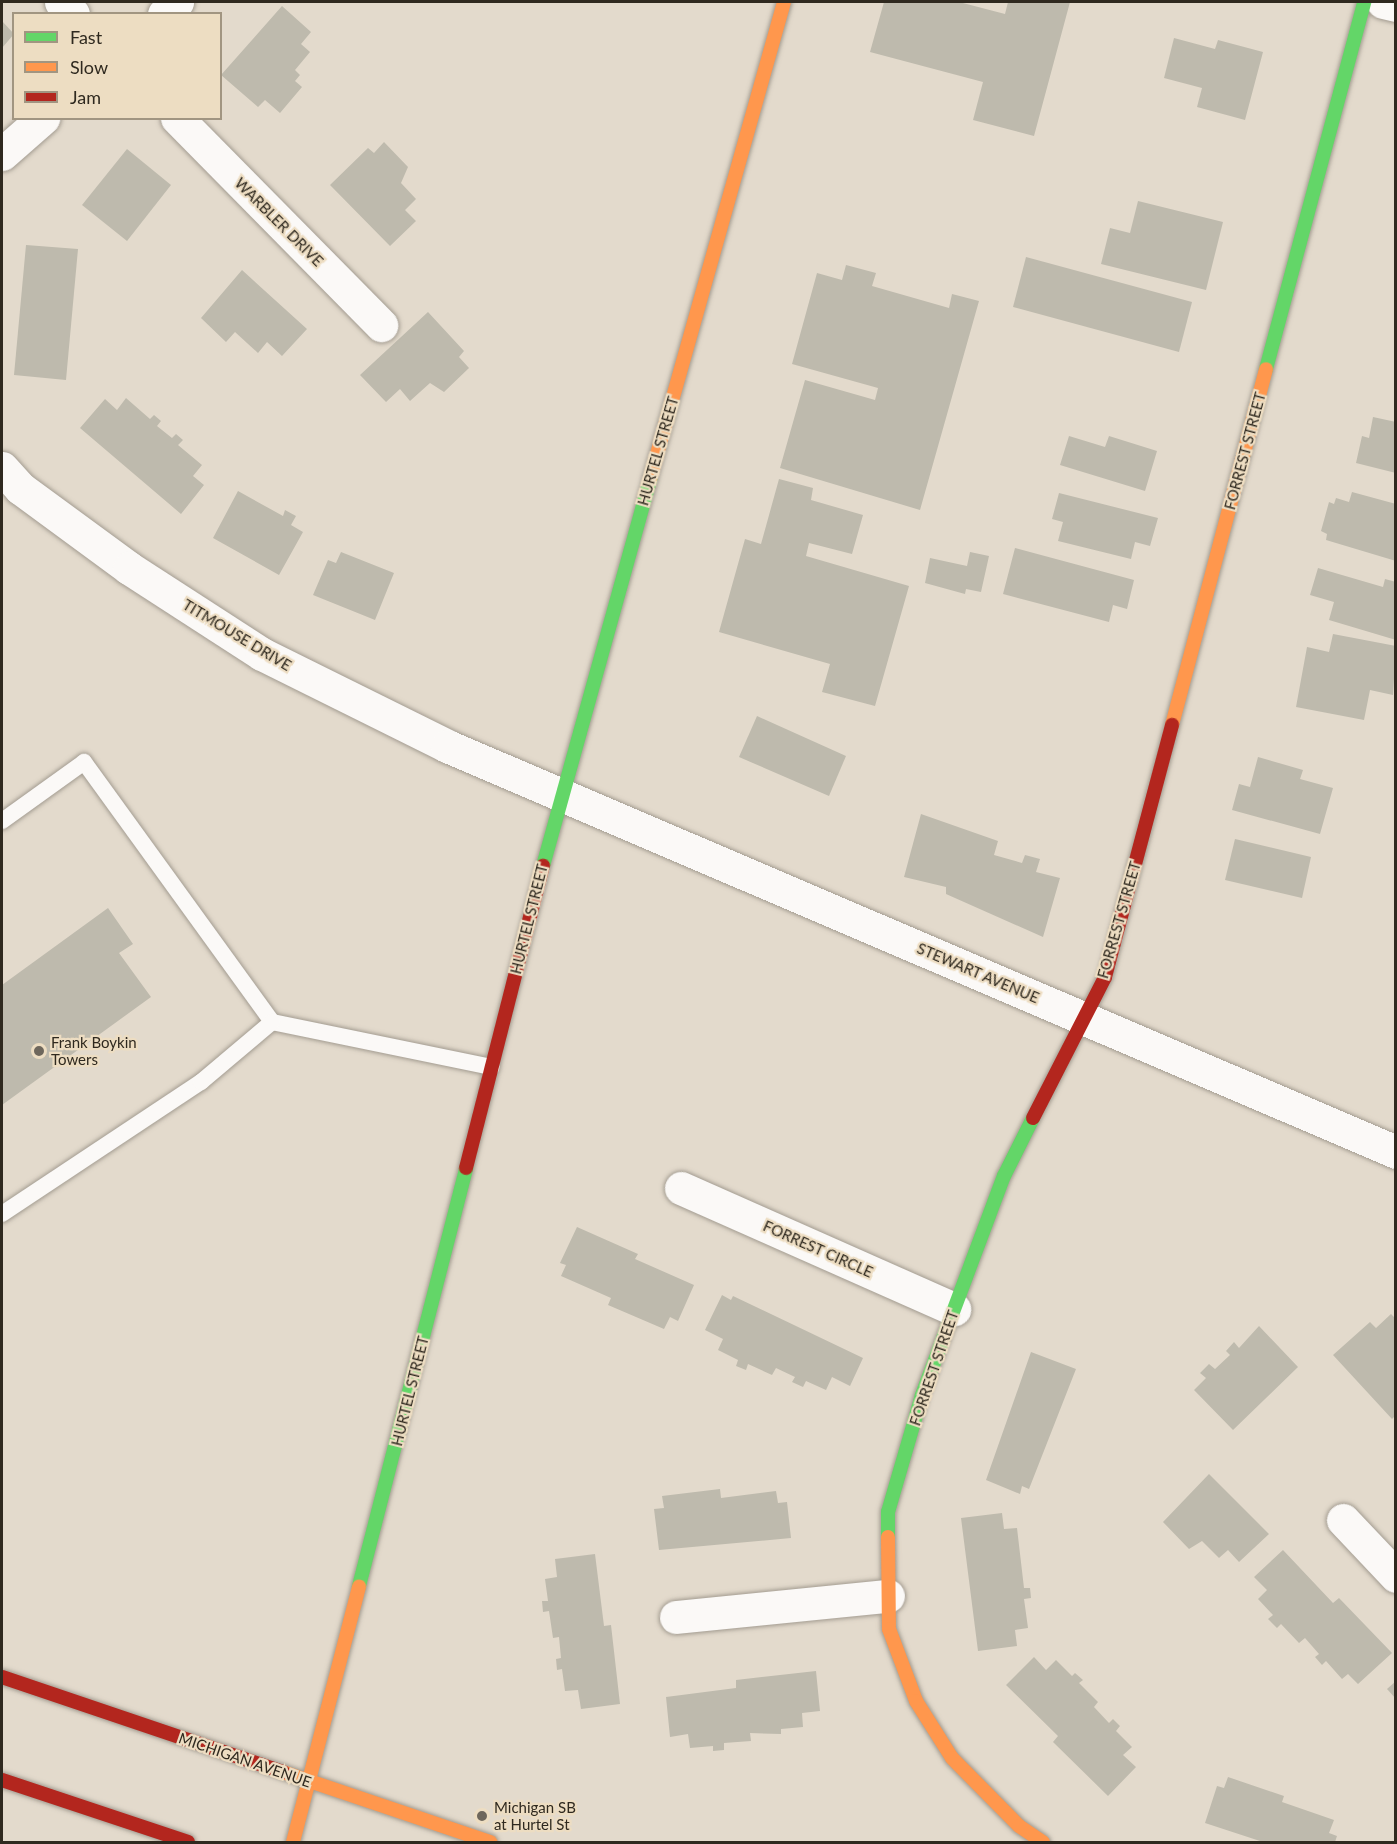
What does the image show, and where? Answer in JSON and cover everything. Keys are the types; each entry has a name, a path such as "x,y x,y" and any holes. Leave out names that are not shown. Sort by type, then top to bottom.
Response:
{"street":[{"name":"HURTEL STREET","path":"293,1842 561,795 784,2"},
{"name":"FORREST STREET","path":"1043,1842 1019,1826 952,1758 916,1701 889,1629 888,1512 922,1395 1004,1176 1105,977 1364,2"},
{"path":"1383,2 1395,5"},
{"path":"2,154 41,120"},
{"name":"WARBLER DRIVE","path":"179,120 381,325"},
{"name":"TITMOUSE DRIVE","path":"2,468 20,488 129,568 262,654 447,746 561,795"},
{"name":"STEWART AVENUE","path":"561,795 1395,1152"},
{"name":"FORREST CIRCLE","path":"681,1188 954,1309"},
{"path":"1343,1520 1395,1576"},
{"path":"676,1617 888,1596"},
{"name":"MICHIGAN AVENUE","path":"2,1677 490,1842"},
{"path":"2,1780 188,1842"}],"lane":[{"path":"2,821 84,762 272,1022 491,1067"},
{"path":"2,1214 201,1082 272,1022"}],"building":[{"path":"884,2 959,2 1005,14 1008,2 1070,2 1034,136 973,120 983,82 870,52"},
{"path":"282,6 311,32 301,44 310,52 295,70 300,75 295,81 302,87 280,113 265,100 258,107 222,74"},
{"path":"2,21 12,32 12,36 2,48"},
{"path":"1174,38 1215,49 1218,40 1263,52 1245,120 1197,107 1202,88 1164,78"},
{"path":"384,142 408,167 401,183 416,199 405,210 416,221 390,246 330,185 368,148 374,153"},
{"path":"127,149 171,185 127,241 82,205"},
{"path":"1138,201 1223,222 1206,290 1101,264 1110,228 1130,233"},
{"path":"26,245 78,249 66,380 14,375"},
{"path":"1026,257 1192,302 1179,352 1013,307"},
{"path":"846,265 876,273 872,286 949,308 952,294 979,301 920,510 780,468 805,380 875,400 878,388 792,364 817,273 842,280"},
{"path":"242,270 307,329 282,356 267,342 258,353 235,332 226,342 201,318"},
{"path":"428,312 464,351 459,357 469,368 444,392 430,383 410,401 400,389 386,402 360,375"},
{"path":"126,398 150,419 154,415 161,421 157,426 172,438 176,434 183,440 178,445 202,465 193,476 204,485 181,514 80,428 105,399 117,410"},
{"path":"1373,417 1396,422 1396,473 1356,463 1362,436 1369,438"},
{"path":"1069,436 1105,447 1109,436 1157,451 1145,491 1060,465"},
{"path":"779,479 813,488 811,500 863,515 852,554 809,543 806,556 909,586 875,706 822,692 830,664 719,632 745,539 761,544"},
{"path":"238,491 283,516 285,510 296,516 291,525 303,532 279,575 213,538"},
{"path":"1352,492 1396,504 1396,561 1326,540 1327,534 1321,531 1329,502 1334,504 1336,498 1349,502"},
{"path":"1059,493 1158,518 1150,546 1135,542 1131,559 1058,541 1063,522 1052,519"},
{"path":"1015,548 1134,580 1127,609 1113,605 1109,622 1003,594"},
{"path":"341,552 394,573 375,620 313,595 328,560 336,563"},
{"path":"970,552 989,556 981,592 966,589 965,594 925,583 930,558 967,566"},
{"path":"1318,568 1383,587 1385,579 1396,582 1396,640 1329,620 1334,602 1310,595"},
{"path":"1333,634 1396,646 1393,695 1370,690 1364,720 1296,707 1307,647 1329,652"},
{"path":"757,716 846,756 829,796 739,757"},
{"path":"1258,757 1303,770 1300,779 1333,788 1320,834 1232,810 1239,784 1250,787"},
{"path":"921,814 998,841 994,855 1022,863 1025,855 1040,859 1036,872 1060,878 1043,937 946,894 946,887 904,877"},
{"path":"1235,839 1311,857 1302,898 1225,880"},
{"name":"Frank Boykin Towers","path":"108,908 133,944 119,953 151,997 2,1105 2,985"},
{"path":"577,1227 638,1254 635,1259 694,1285 678,1321 670,1317 664,1329 608,1305 611,1298 561,1276 566,1265 560,1263"},
{"path":"722,1295 731,1300 733,1296 863,1358 850,1386 832,1377 826,1390 806,1381 803,1387 792,1382 795,1377 776,1368 772,1375 748,1364 746,1370 736,1366 738,1360 718,1350 723,1339 705,1330"},
{"path":"1391,1314 1396,1319 1396,1415 1392,1419 1333,1355 1370,1322 1376,1328"},
{"path":"1259,1326 1298,1367 1233,1430 1194,1390 1206,1378 1200,1373 1209,1364 1215,1369 1230,1355 1226,1351 1234,1342 1239,1348"},
{"path":"1031,1352 1076,1369 1029,1489 1022,1486 1020,1494 986,1480"},
{"path":"1209,1474 1269,1534 1239,1562 1228,1550 1219,1558 1202,1541 1189,1549 1163,1522"},
{"path":"720,1489 721,1498 776,1491 778,1503 787,1502 791,1538 659,1550 654,1509 664,1508 662,1496"},
{"path":"1002,1513 1004,1529 1017,1528 1024,1588 1030,1588 1031,1598 1024,1599 1028,1628 1015,1630 1017,1646 978,1651 961,1518"},
{"path":"1283,1550 1333,1603 1339,1598 1392,1653 1358,1684 1348,1674 1342,1679 1326,1661 1322,1665 1315,1657 1319,1654 1305,1638 1299,1643 1281,1624 1277,1628 1268,1619 1273,1615 1258,1599 1267,1590 1254,1577"},
{"path":"595,1554 604,1626 611,1625 620,1704 581,1709 578,1690 565,1691 562,1669 557,1670 556,1659 561,1658 559,1637 553,1638 549,1611 543,1612 542,1601 548,1601 545,1579 557,1577 555,1559"},
{"path":"1034,1657 1046,1670 1056,1660 1072,1676 1075,1673 1083,1680 1079,1683 1098,1702 1094,1707 1109,1723 1113,1719 1120,1726 1116,1731 1132,1747 1123,1755 1136,1767 1108,1796 1053,1742 1058,1736 1006,1685"},
{"path":"816,1671 820,1711 802,1713 803,1727 781,1729 781,1734 750,1733 751,1741 724,1743 724,1750 713,1751 713,1746 690,1748 688,1734 670,1737 666,1697 736,1688 736,1680"},
{"path":"1396,1681 1396,1699 1387,1689"},
{"path":"1228,1777 1284,1796 1282,1802 1334,1820 1329,1833 1337,1836 1335,1842 1263,1842 1205,1823 1217,1786 1224,1788"}],"traffic: fast":[{"path":"1266,369 1364,2"},
{"path":"543,866 650,479"},
{"path":"888,1537 888,1512 922,1395 1004,1176 1033,1118"},
{"path":"359,1586 466,1168"}],"traffic: slow":[{"path":"650,479 784,2"},
{"path":"1172,725 1266,369"},
{"path":"888,1537 889,1629 916,1701 952,1758 1019,1826 1043,1842"},
{"path":"293,1842 359,1586"},
{"path":"283,1772 490,1842"}],"traffic: jam":[{"path":"1033,1118 1105,977 1172,725"},
{"path":"466,1168 543,866"},
{"path":"2,1677 283,1772"},
{"path":"2,1780 188,1842"}],"place":[{"name":"Frank Boykin Towers","path":"39,1051"},
{"name":"Michigan SB at Hurtel St","path":"482,1816"}]}
